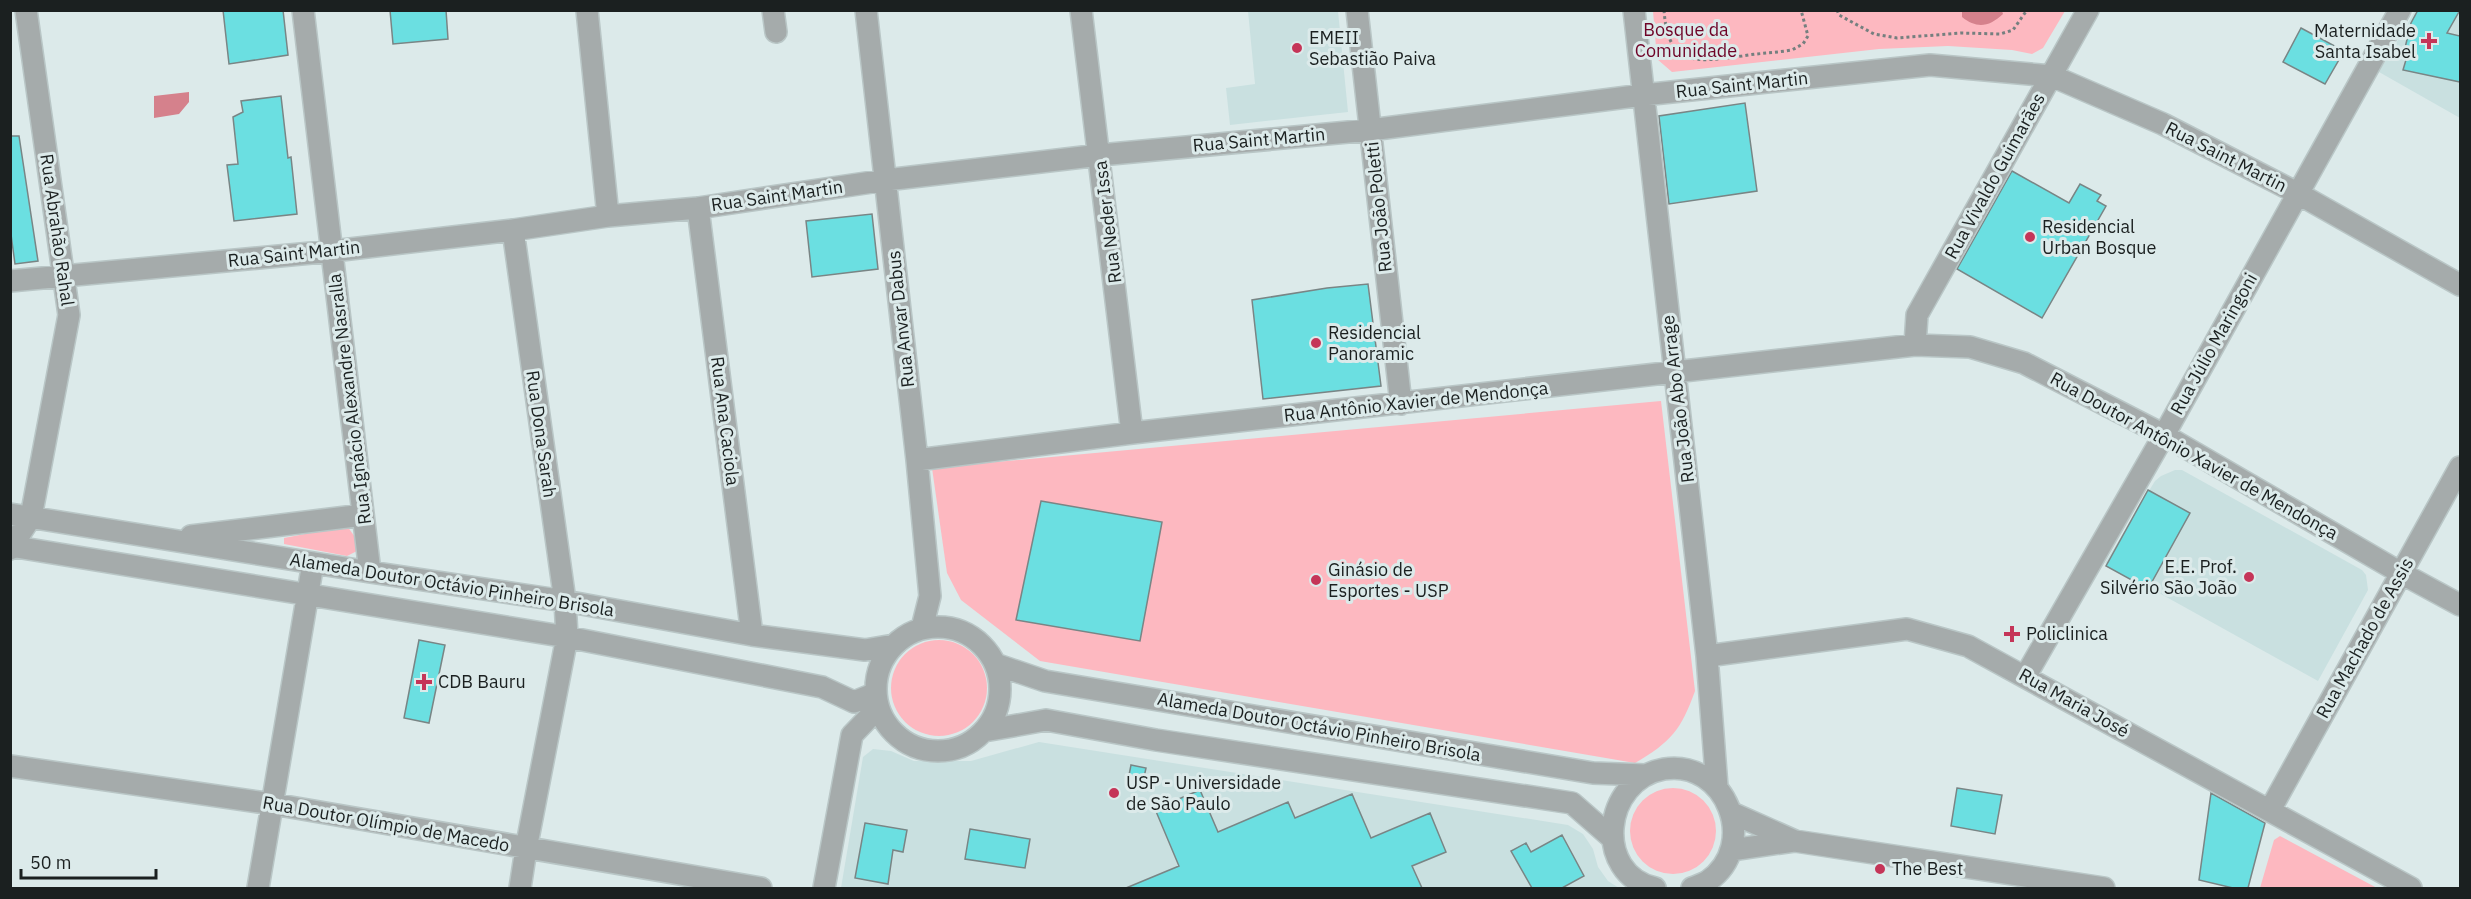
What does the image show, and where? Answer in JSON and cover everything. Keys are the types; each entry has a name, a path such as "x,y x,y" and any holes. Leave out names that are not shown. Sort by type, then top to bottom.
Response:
{"street":[{"path":"10,11 17,10"},
{"name":"Rua Abrahão Rahal","path":"11,547 32,517 69,315 26,10"},
{"name":"Rua Ignácio Alexandre Nasralla","path":"303,10 369,572"},
{"path":"587,10 608,216"},
{"path":"773,10 776,32"},
{"name":"Rua Anvar Dabus","path":"866,10 917,460 930,596 922,628"},
{"name":"Rua Neder Issa","path":"1081,10 1132,433"},
{"name":"Rua João Poletti","path":"1357,10 1401,404"},
{"name":"Rua João Abo Arrage","path":"1634,10 1707,656 1718,788"},
{"name":"Rua Vivaldo Guimarães","path":"1915,345 1917,315 2088,10"},
{"name":"Rua Júlio Maringoni","path":"2025,676 2164,435 2400,10"},
{"name":"Rua Saint Martin","path":"10,281 333,251 513,230 608,216 698,208 886,180 1100,155 1370,130 1643,95 1930,64 2052,76 2163,124 2297,193 2460,285"},
{"name":"Rua Ana Caciola","path":"698,208 752,635"},
{"name":"Rua Dona Sarah","path":"513,230 564,601 567,638 520,888"},
{"name":"Rua Antônio Xavier de Mendonça","path":"917,460 1132,433 1675,374 1915,345"},
{"name":"Rua Doutor Antônio Xavier de Mendonça","path":"1915,345 1970,347 2024,363 2164,435 2401,573 2460,604"},
{"name":"Rua Machado de Assis","path":"2270,810 2460,466"},
{"name":"Alameda Doutor Octávio Pinheiro Brisola","path":"10,514 564,601 752,635 865,650 894,645"},
{"path":"167,539 363,515"},
{"name":"Alameda Doutor Octávio Pinheiro Brisola","path":"11,547 567,638 822,687 854,702 877,700"},
{"path":"258,888 313,563"},
{"path":"922,628 936,626 963,631 985,647 999,676 1000,696 995,715 984,731"},
{"name":"Alameda Doutor Octávio Pinheiro Brisola","path":"922,628 894,645 883,659 877,675 877,700 889,727 904,741 924,750 946,751 966,744 984,731 1046,720 1139,737 1572,802 1612,838"},
{"name":"Rua Maria José","path":"1707,656 1907,629 1968,646 2270,810 2400,885"},
{"name":"Alameda Doutor Octávio Pinheiro Brisola","path":"995,664 1057,683 1593,773 1646,775"},
{"path":"824,888 852,735 877,700"},
{"name":"Rua Doutor Olímpio de Macedo","path":"10,766 273,804 761,888"},
{"name":"Alameda Doutor Octávio Pinheiro Brisola","path":"1655,888 1648,887 1631,875 1618,858 1612,838 1612,819 1619,801 1630,786 1646,775 1664,769 1683,769 1702,776 1718,788 1726,799 1732,813 1735,831 1721,888"},
{"path":"1732,813 1795,841 2035,883 2104,888"},
{"path":"1692,888 1709,880 1727,857 1795,841"}],"path":[{"path":"1665,10 1670,43 1678,52 1693,59 1708,61 1792,50 1803,44 1808,36 1801,10"},
{"path":"1837,10 1839,15 1875,34 1897,38 1961,33 2000,34 2013,30 2026,10"}],"shaded area":[{"name":"EMEII Sebastião Paiva","path":"1248,11 1338,11 1348,112 1230,125 1226,88 1255,84"},
{"path":"1962,11 2002,11 2003,14 1993,22 1978,25 1962,17"},
{"name":"Maternidade Santa Isabel","path":"2415,11 2460,11 2460,118 2379,72"},
{"path":"189,92 189,102 179,114 154,118 154,96"},
{"name":"E.E. Prof. Silvério São João","path":"2175,470 2182,470 2362,570 2366,575 2368,590 2318,681 2105,563 2155,481"},
{"name":"USP - Universidade de São Paulo","path":"1039,742 1568,825 1583,834 1593,849 1598,867 1608,881 1619,888 841,888 863,757 873,749 891,751 914,761 971,761"}],"green space":[{"name":"Bosque da Comunidade","path":"1653,11 2065,11 2043,48 2032,54 2012,50 1948,46 1879,49 1672,72 1657,59"},
{"name":"Ginásio de Esportes - USP","path":"1661,401 1695,691 1685,716 1673,734 1658,748 1635,763 1040,661 961,600 947,573 932,468"},
{"path":"347,526 355,537 357,551 347,556 284,544 284,538"},
{"path":"939,640 957,644 973,654 983,670 987,688 983,706 973,722 957,732 939,736 921,732 905,722 895,706 891,688 895,670 905,654 921,644"},
{"path":"1673,788 1690,791 1704,800 1713,814 1716,831 1713,848 1704,862 1690,871 1673,874 1656,871 1642,862 1633,848 1630,831 1633,814 1642,800 1656,791"},
{"path":"2280,836 2377,888 2260,888 2274,840"}],"building":[{"path":"223,10 283,10 288,55 229,64"},
{"path":"390,10 446,10 448,39 393,44"},
{"path":"2418,10 2460,10 2447,33 2460,36 2460,82 2403,70 2408,53 2404,52 2411,23"},
{"path":"2301,28 2344,51 2325,84 2283,62"},
{"path":"281,96 297,214 234,221 227,165 238,164 233,117 243,112 241,101"},
{"path":"1745,103 1757,191 1669,204 1659,116"},
{"path":"10,136 19,136 38,261 15,264 10,227"},
{"name":"Residencial Urban Bosque","path":"2012,171 2069,203 2080,184 2101,195 2097,201 2106,206 2042,318 1957,269"},
{"path":"872,214 878,269 812,277 806,221"},
{"name":"Residencial Panoramic","path":"1368,284 1381,386 1263,399 1252,300"},
{"path":"2148,490 2190,513 2148,589 2106,566"},
{"path":"1041,501 1162,522 1140,641 1016,620"},
{"name":"CDB Bauru","path":"419,640 445,645 429,723 404,718"},
{"path":"1131,765 1146,768 1143,782 1128,780"},
{"path":"1957,788 2002,795 1995,834 1951,826"},
{"path":"1200,790 1218,832 1288,802 1295,818 1352,794 1371,838 1430,813 1446,852 1412,866 1422,888 1126,888 1179,866 1155,809"},
{"path":"2211,793 2265,823 2248,888 2233,888 2199,880"},
{"path":"865,823 907,830 903,852 893,850 888,884 855,878"},
{"path":"970,829 1030,839 1025,868 965,859"},
{"path":"1562,835 1584,876 1562,888 1532,888 1511,851 1526,843 1531,852"}],"place":[{"name":"Maternidade Santa Isabel","path":"2429,41"},
{"name":"EMEII Sebastião Paiva","path":"1297,48"},
{"name":"Residencial Urban Bosque","path":"2030,237"},
{"name":"Residencial Panoramic","path":"1316,343"},
{"name":"E.E. Prof. Silvério São João","path":"2249,577"},
{"name":"Ginásio de Esportes - USP","path":"1316,580"},
{"name":"Policlinica","path":"2012,634"},
{"name":"CDB Bauru","path":"424,682"},
{"name":"USP - Universidade de São Paulo","path":"1114,793"},
{"name":"The Best","path":"1880,869"}]}
